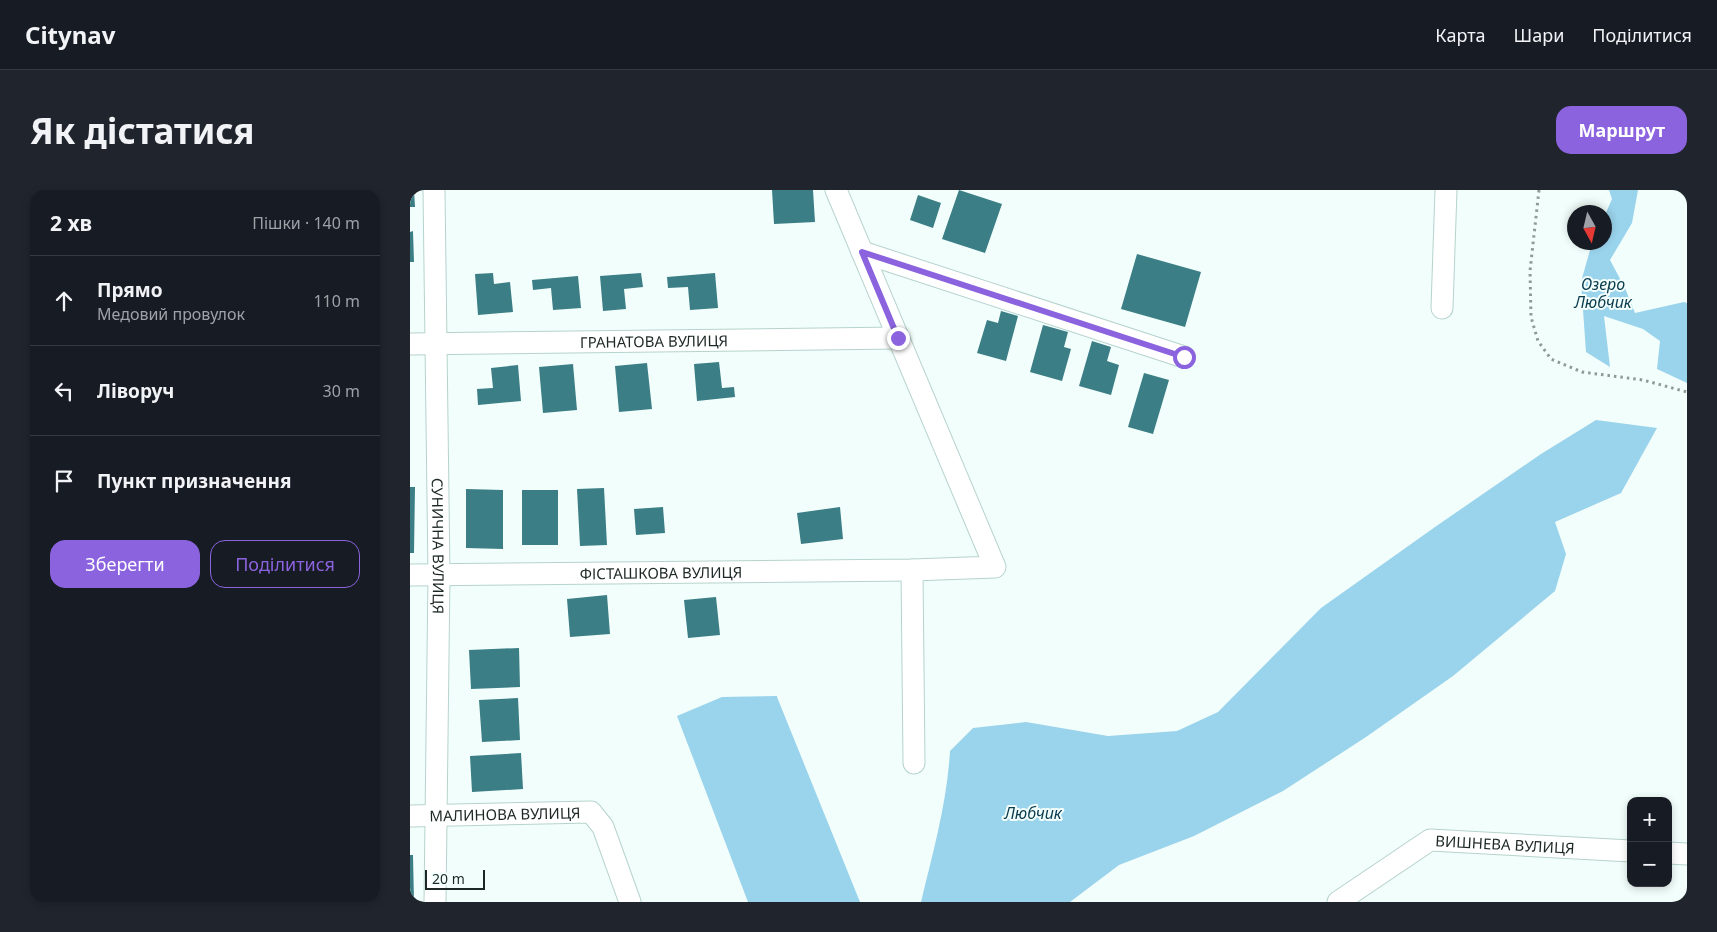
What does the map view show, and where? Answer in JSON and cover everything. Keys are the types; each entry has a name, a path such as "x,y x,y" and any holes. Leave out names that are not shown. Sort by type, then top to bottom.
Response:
{"street":[{"name":"СУНИЧНА ВУЛИЦЯ","path":"434,190 439,575 435,902"},
{"path":"836,190 898,338"},
{"path":"1442,308 1446,190"},
{"path":"862,252 1184,357"},
{"name":"ГРАНАТОВА ВУЛИЦЯ","path":"410,344 898,338"},
{"name":"ФІСТАШКОВА ВУЛИЦЯ","path":"410,575 912,570 995,567 898,338"},
{"path":"912,570 914,763"},
{"name":"МАЛИНОВА ВУЛИЦЯ","path":"410,816 591,812 603,827 630,902"},
{"name":"ВИШНЕВА ВУЛИЦЯ","path":"1338,902 1430,840 1627,851"},
{"path":"1672,853 1687,854"}],"path":[{"path":"1539,190 1530,271 1531,317 1538,341 1551,359 1582,372 1643,380 1687,392"}],"water":[{"name":"Озеро Любчик","path":"1609,190 1638,190 1632,223 1610,260 1625,288 1635,313 1684,302 1687,303 1687,383 1657,369 1660,341 1643,329 1604,316 1610,367 1586,352 1581,282 1590,250 1612,250 1612,205 1609,205 1612,199"},
{"name":"Любчик","path":"1596,420 1657,428 1621,493 1555,522 1566,554 1555,591 1453,676 1366,737 1283,791 1194,836 1119,865 1070,902 921,902 943,808 950,751 973,728 1026,722 1108,736 1177,731 1218,712 1321,608 1541,454"},
{"path":"777,696 860,902 748,902 677,716 722,697"}],"building":[{"path":"410,190 414,190 415,207 410,207"},
{"path":"772,190 813,190 815,222 774,224"},
{"path":"959,190 1002,204 985,253 942,239"},
{"path":"918,195 941,203 933,228 910,220"},
{"path":"413,231 414,262 410,262 410,232"},
{"path":"1137,254 1201,272 1185,327 1121,309"},
{"path":"493,273 494,284 510,282 513,312 478,315 475,274"},
{"path":"641,273 643,287 624,289 626,309 603,311 600,276"},
{"path":"715,273 718,308 690,310 688,287 668,288 667,277"},
{"path":"578,276 581,308 553,310 551,288 533,290 532,280"},
{"path":"1001,311 1018,316 1006,361 977,353 987,320 998,323"},
{"path":"1043,325 1068,332 1064,347 1071,349 1062,381 1030,372"},
{"path":"1092,341 1111,347 1107,361 1119,365 1111,395 1079,386"},
{"path":"719,362 722,388 734,387 735,397 697,401 694,364"},
{"path":"647,363 652,409 619,412 615,366"},
{"path":"573,364 577,410 543,413 539,367"},
{"path":"518,365 521,401 478,405 477,389 493,388 491,368"},
{"path":"1144,373 1169,380 1153,434 1128,427"},
{"path":"410,487 415,487 414,553 410,553"},
{"path":"604,488 607,545 580,546 577,489"},
{"path":"466,489 503,490 503,549 466,548"},
{"path":"522,490 558,490 558,545 522,545"},
{"path":"663,507 665,533 636,535 634,509"},
{"path":"840,507 843,539 801,544 797,513"},
{"path":"607,595 610,634 570,637 567,599"},
{"path":"716,597 720,635 688,638 684,600"},
{"path":"519,648 520,687 471,689 469,650"},
{"path":"518,698 520,740 482,742 479,700"},
{"path":"521,753 523,789 472,792 470,756"},
{"path":"410,855 413,855 414,902 410,902"}],"route":[{"path":"898,338 862,252 1184,357"}]}
